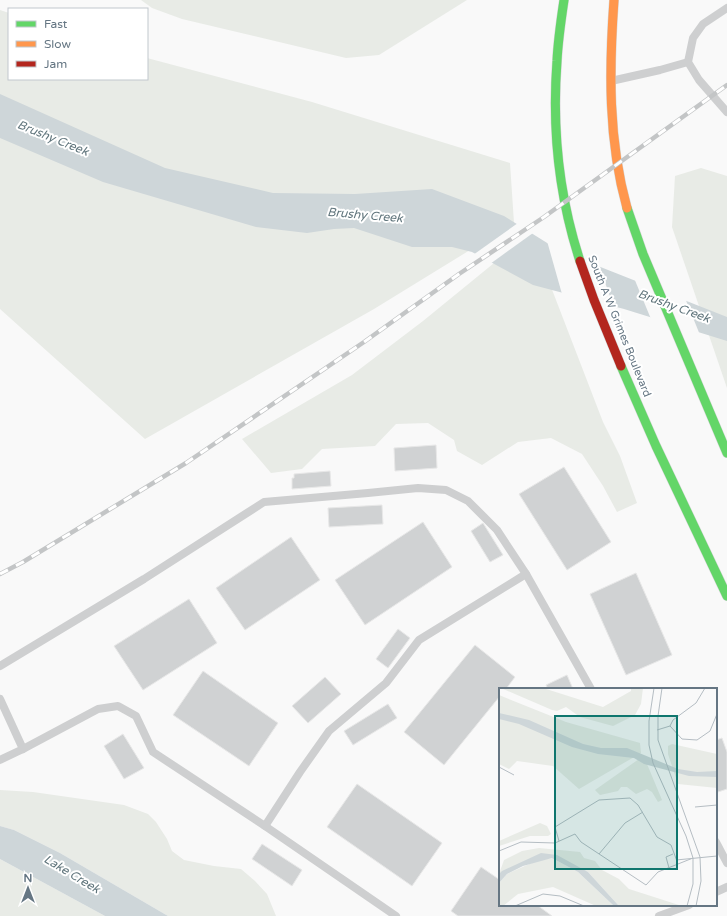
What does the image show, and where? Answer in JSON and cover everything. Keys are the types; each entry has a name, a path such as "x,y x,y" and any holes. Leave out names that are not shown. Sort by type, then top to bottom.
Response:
{"main road":[{"name":"South A W Grimes Boulevard","path":"564,0 557,54 555,112 561,174 575,244 587,283 631,389 727,596"},
{"path":"614,0 610,56 610,81 612,124 622,187 637,239 649,270 727,453"}],"lane":[{"path":"727,8 703,24 693,38 688,62 699,80 727,112"},
{"path":"610,81 688,62"},
{"path":"0,666 144,579 264,502 418,488 446,490 468,501 497,530 526,574 590,688"},
{"path":"265,826 329,731 386,683 419,640 526,574"},
{"path":"0,699 23,749"},
{"path":"0,760 98,709 118,706 136,716 153,752 265,826 396,916"},
{"path":"717,844 726,860"},
{"path":"717,892 727,887"},
{"path":"660,916 684,906"}],"shaded area":[{"path":"141,0 467,0 379,55 346,58 182,19 152,8"},
{"path":"0,10 8,13 8,80 148,80 148,58 312,102 510,163 514,223 374,309 145,439 0,309"},
{"path":"701,168 727,176 727,388 672,227 675,176"},
{"path":"499,259 551,287 603,422 620,456 637,503 617,512 603,486 582,454 551,438 518,442 482,465 457,451 454,440 428,423 396,424 375,446 322,449 302,469 271,473 242,439 352,375 423,321"},
{"path":"0,790 33,792 124,805 148,814 156,822 167,839 172,851 184,860 214,866 241,869 267,894 276,916 168,916 60,853 14,830 0,826"},
{"path":"0,859 105,916 0,916"}],"water":[{"name":"Brushy Creek","path":"0,94 165,168 273,193 355,194 432,189 504,216 560,251 727,317 727,341 624,309 533,285 472,252 452,247 412,247 354,228 307,233 256,227 103,182 0,138"},
{"name":"Lake Creek","path":"0,826 14,830 60,853 168,916 105,916 0,859"}],"pier":[{"path":"518,223 533,233 490,264 473,255"},
{"path":"547,241 561,250 599,265 614,308 562,294"},
{"path":"634,278 685,298 700,335 651,319"}],"building":[{"path":"436,445 437,468 395,471 394,448"},
{"path":"564,467 611,542 567,570 519,494"},
{"path":"330,471 331,486 292,489 292,478 294,478 294,474"},
{"path":"382,505 383,524 329,527 328,508"},
{"path":"423,522 452,567 365,625 335,580"},
{"path":"483,523 503,555 490,562 471,531"},
{"path":"291,537 320,580 245,630 216,588"},
{"path":"636,573 672,655 626,675 590,594"},
{"path":"189,599 217,643 143,690 114,646"},
{"path":"398,629 410,638 388,668 376,659"},
{"path":"475,645 515,677 507,688 499,688 499,697 444,765 404,732"},
{"path":"203,671 278,723 249,766 173,715"},
{"path":"567,675 573,688 548,688 546,685"},
{"path":"325,677 341,694 308,723 292,706"},
{"path":"388,704 397,718 353,745 344,731"},
{"path":"123,734 144,768 124,779 104,746"},
{"path":"722,738 727,752 727,789 718,792 717,789 717,740"},
{"path":"357,784 442,843 412,886 327,827"},
{"path":"262,844 302,870 292,886 252,859"},
{"path":"481,867 499,879 499,906 538,906 552,916 458,916 451,911"}],"railway":[{"path":"0,574 23,562 186,463 544,217 727,85"}],"traffic: fast":[{"path":"564,0 557,61 557,137 562,187 580,261"},
{"path":"627,208 643,254 727,453"},
{"path":"621,366 656,446 727,596"}],"traffic: slow":[{"path":"614,0 611,52 613,131 616,157 627,208"}],"traffic: jam":[{"path":"580,261 621,366"}]}
